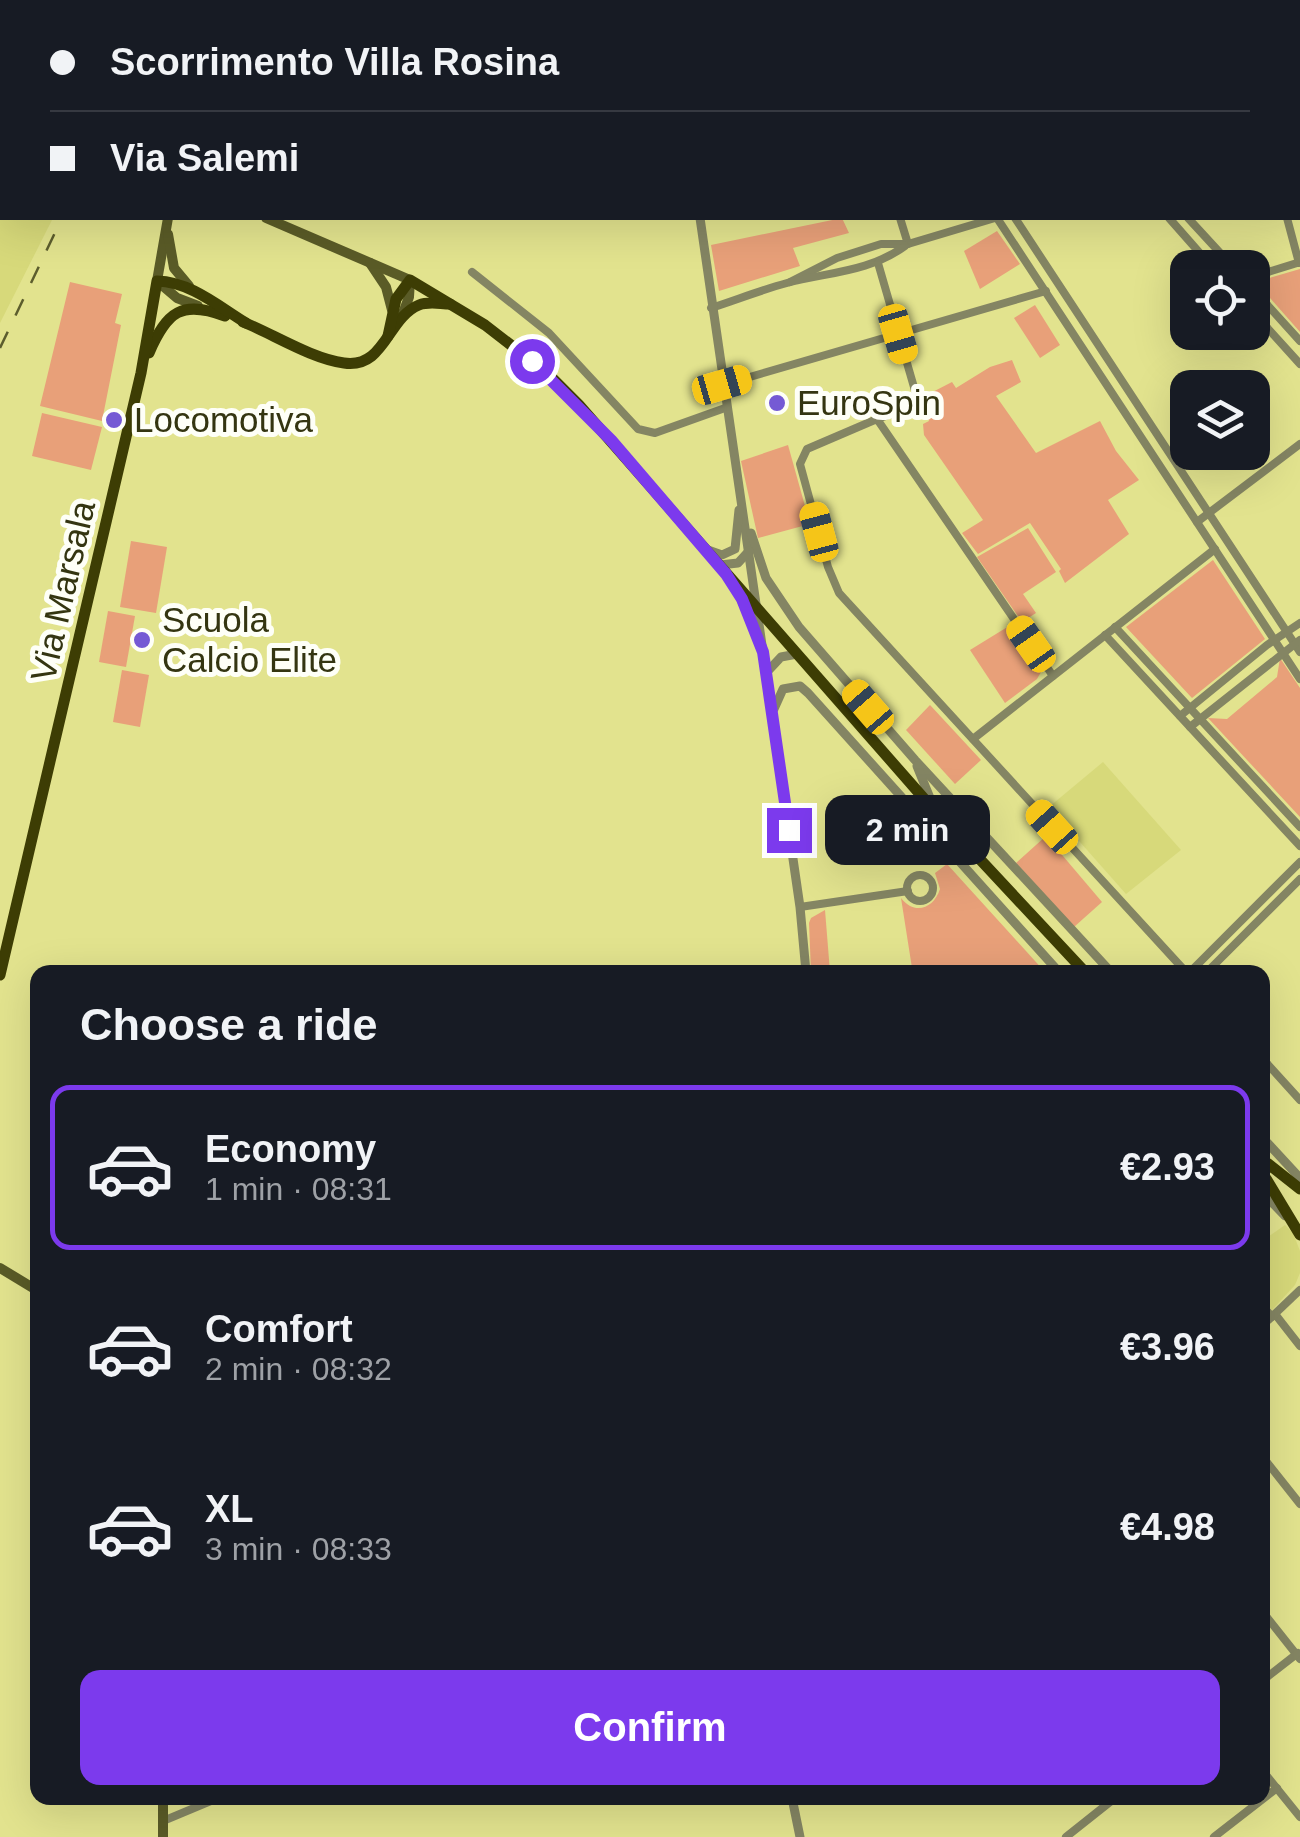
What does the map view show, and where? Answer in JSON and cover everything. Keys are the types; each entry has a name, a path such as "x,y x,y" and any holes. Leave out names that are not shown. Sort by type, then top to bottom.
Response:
{"main road":[{"path":"271,220 410,280 454,304 516,348 569,394 934,810 1078,965"},
{"path":"168,222 174,268 193,290"},
{"name":"Via Marsala","path":"0,975 141,372 168,222"},
{"path":"369,262 386,286 398,314"},
{"path":"157,281 177,298 345,364 367,359 383,346 398,314 402,288 410,280"},
{"path":"157,281 177,282 246,323"},
{"path":"398,314 420,305 454,304"},
{"path":"141,372 166,322 177,312 198,306"},
{"path":"1270,1165 1300,1189"},
{"path":"1270,1185 1299,1232"},
{"path":"0,1268 30,1286"},
{"path":"162,1837 163,1805"}],"street":[{"path":"700,220 805,965"},
{"path":"901,220 908,244"},
{"path":"790,282 842,274 878,263 908,244 989,220"},
{"path":"997,220 1300,679"},
{"path":"1017,220 1169,452 1156,460"},
{"path":"1170,220 1197,250"},
{"path":"1190,220 1217,250"},
{"path":"1270,271 1300,262 1288,220"},
{"path":"712,308 790,282 837,258 881,244 908,244"},
{"path":"878,263 918,400 915,406 814,444 802,456 800,464 828,567 840,593 1182,965"},
{"path":"472,272 549,333 638,429 655,433 726,408"},
{"path":"722,385 1046,292"},
{"path":"1270,308 1300,341"},
{"path":"1270,331 1300,364"},
{"path":"1089,358 1102,349"},
{"path":"877,419 1054,676"},
{"path":"1196,522 1300,444"},
{"path":"1163,471 1170,467"},
{"path":"1181,470 1298,645 1282,652 1190,728"},
{"path":"703,548 722,555 735,549 739,492"},
{"path":"744,514 766,578 779,602 915,760 1105,965"},
{"path":"973,739 1215,549"},
{"path":"749,551 738,563 722,569 750,616 763,652"},
{"path":"1180,716 1300,623"},
{"path":"1115,627 1300,827"},
{"path":"1105,635 1300,846"},
{"path":"766,674 780,657 796,654"},
{"path":"772,716 783,689 800,686 808,693 1053,965"},
{"path":"915,760 934,810"},
{"path":"1195,965 1300,862"},
{"path":"1213,965 1300,879"},
{"path":"800,907 908,891"},
{"path":"1248,913 1257,922"},
{"path":"1270,1067 1300,1100"},
{"path":"1270,1146 1300,1178"},
{"path":"1270,1201 1299,1232"},
{"path":"1270,1318 1296,1293 1300,1282"},
{"path":"1270,1312 1300,1346"},
{"path":"1270,1466 1300,1504"},
{"path":"1270,1621 1299,1655 1270,1675"},
{"path":"1270,1780 1300,1817"},
{"path":"1270,1793 1277,1788"},
{"path":"163,1821 201,1805"},
{"path":"793,1805 800,1837"},
{"path":"1066,1837 1107,1805"},
{"path":"1214,1837 1255,1805"}],"shaded area":[{"path":"0,220 52,220 0,323"},
{"path":"832,220 843,220 849,233 793,248 800,266 719,291 711,245"},
{"path":"997,231 1020,264 980,289 964,251"},
{"path":"1300,269 1300,332 1270,298 1270,278"},
{"path":"70,282 122,294 115,323 121,325 102,421 40,406"},
{"path":"1035,305 1060,345 1040,358 1014,318"},
{"path":"1012,360 1021,382 996,396 1036,453 1100,421 1116,451 1139,480 1108,500 1129,534 1065,583 1061,569 1030,523 978,554 962,533 983,520 924,435 923,424 929,421 921,398 952,382 956,388 990,367"},
{"path":"42,413 102,427 91,470 32,456"},
{"path":"788,445 810,524 758,538 741,461"},
{"path":"1028,528 1056,572 1023,594 1036,613 1022,622 977,557"},
{"path":"131,541 167,547 156,613 120,607"},
{"path":"1213,560 1265,639 1192,698 1126,627"},
{"path":"108,611 135,616 126,667 99,662"},
{"path":"1009,626 1041,672 1005,703 970,650"},
{"path":"1280,658 1300,688 1300,817 1208,718 1227,719 1277,677"},
{"path":"122,670 149,675 140,727 113,722"},
{"path":"930,705 981,760 955,784 906,730"},
{"path":"1103,762 1181,850 1126,894 1049,807"},
{"path":"1046,836 1102,902 1074,927 1016,863"},
{"path":"947,864 1039,965 912,965 901,898 912,907 929,905 940,889 935,873"},
{"path":"825,910 829,965 811,965 811,918"},
{"path":"1285,1225 1300,1251 1300,1273 1295,1285 1272,1310 1270,1307 1270,1235"}],"railway":[{"path":"0,348 61,220"}],"place":[{"name":"EuroSpin","path":"777,403"},
{"name":"Locomotiva","path":"114,420"},
{"name":"Scuola Calcio Elite","path":"142,640"}],"route":[{"path":"532,361 611,440 726,574 742,599 763,652 789,830"}]}
